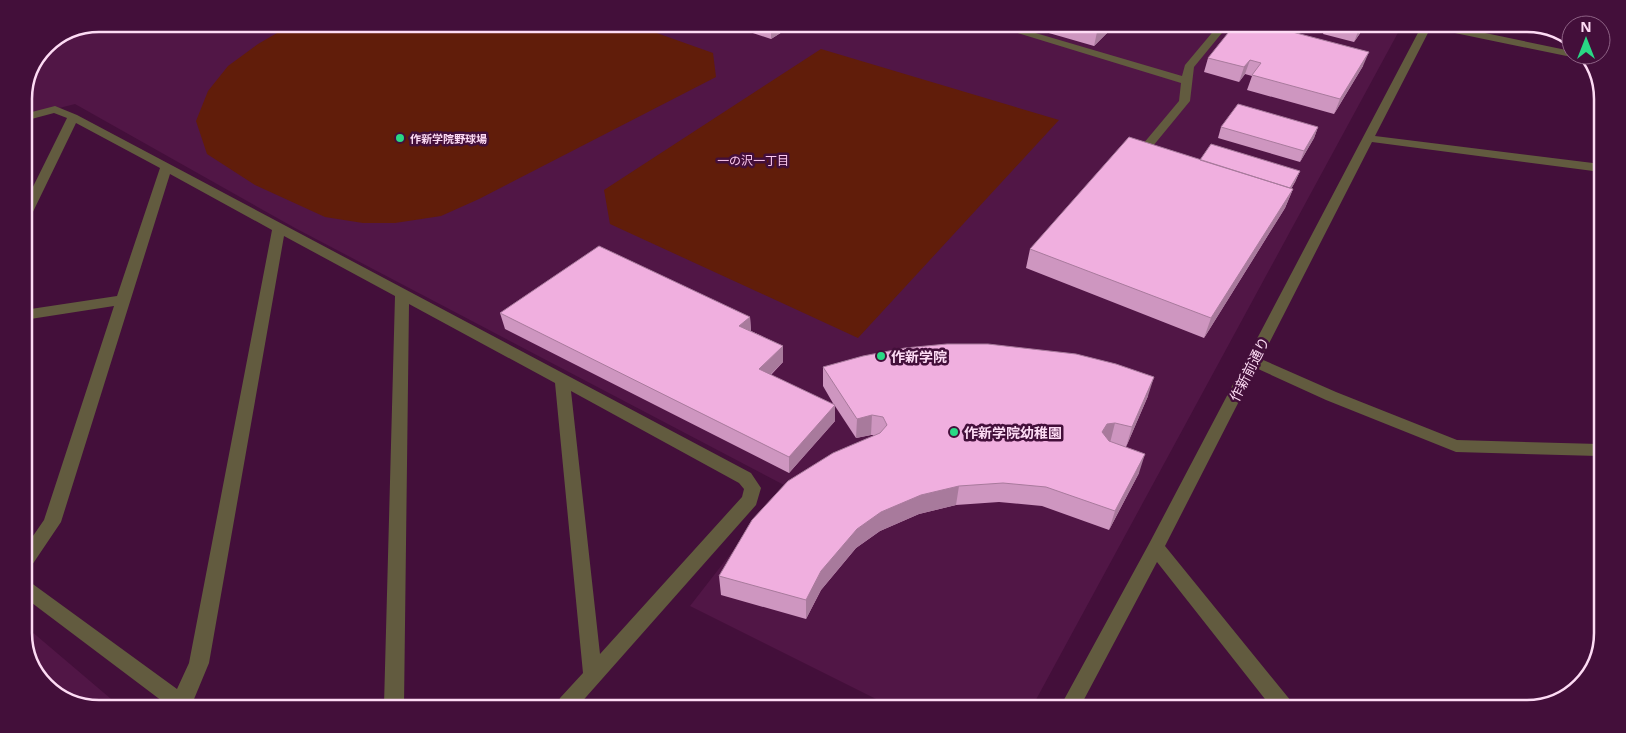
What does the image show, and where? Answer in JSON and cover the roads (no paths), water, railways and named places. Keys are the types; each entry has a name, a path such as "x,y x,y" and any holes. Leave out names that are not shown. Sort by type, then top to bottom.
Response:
{"street":[{"path":"1020,32 1187,81"},
{"path":"1149,144 1184,101 1189,67 1217,32"},
{"name":"作新前通り","path":"1074,700 1253,362 1423,32"},
{"path":"1464,32 1561,53"},
{"path":"33,115 55,109 73,117 745,478 754,488 750,500 572,700"},
{"path":"33,199 73,117"},
{"path":"1367,138 1593,167"},
{"path":"33,550 52,522 166,167"},
{"path":"184,700 199,663 279,228"},
{"path":"394,700 402,294"},
{"path":"33,315 124,300"},
{"path":"1253,362 1331,396 1456,446 1594,450"},
{"path":"562,381 593,677"},
{"path":"1156,547 1278,700"},
{"path":"33,594 177,700"}],"place":[{"name":"作新学院野球場","path":"400,138"},
{"name":"作新学院","path":"881,356"},
{"name":"作新学院幼稚園","path":"954,432"}],"district":[{"name":"一の沢一丁目","path":"753,160"}]}
